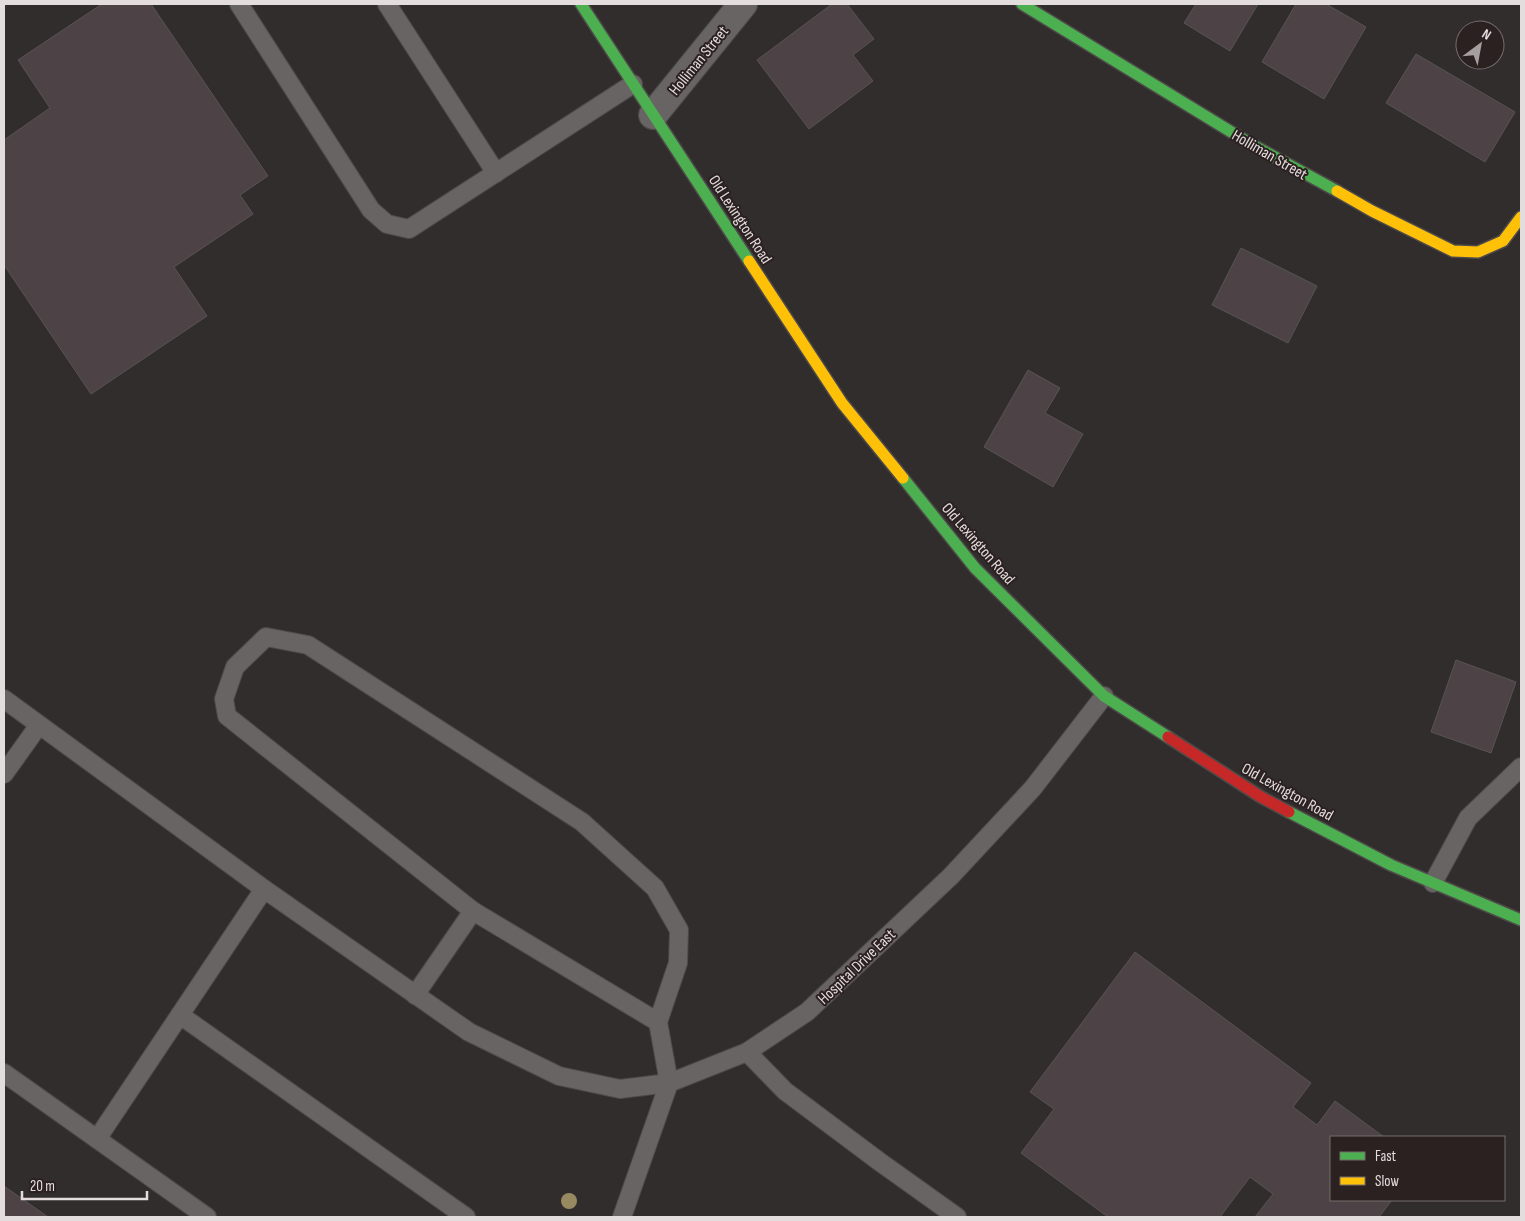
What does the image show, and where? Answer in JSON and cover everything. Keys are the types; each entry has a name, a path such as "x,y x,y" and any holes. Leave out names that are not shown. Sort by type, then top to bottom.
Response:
{"street":[{"name":"Old Lexington Road","path":"581,4 842,402 975,568 1104,696 1261,797 1391,865 1521,920"},
{"name":"Holliman Street","path":"653,115 743,4"},
{"name":"Holliman Street","path":"1022,4 1251,144 1372,211 1453,252 1478,252 1503,241 1521,217"}],"lane":[{"path":"239,4 371,210 387,224 409,229 633,84"},
{"path":"387,4 496,173"},
{"path":"622,1217 669,1083 658,1022 678,963 679,930 656,888 582,822 308,645 266,637 235,667 224,699 227,716 473,910 658,1022"},
{"name":"Hospital Drive East","path":"4,699 264,890 469,1032 559,1076 620,1089 669,1083 747,1052 807,1012 951,876 1033,788 1104,696"},
{"path":"4,774 39,725"},
{"path":"1432,883 1468,818 1521,768"},
{"path":"97,1139 264,890"},
{"path":"415,995 473,910"},
{"path":"180,1015 466,1217"},
{"path":"747,1052 785,1091 957,1217"},
{"path":"4,1073 207,1217"}],"building":[{"path":"102,4 151,4 268,176 240,195 253,214 174,267 207,316 91,394 4,265 4,140 50,108 18,60"},
{"path":"832,4 847,4 874,39 853,55 873,81 809,129 757,60"},
{"path":"1196,4 1258,4 1230,51 1184,23"},
{"path":"1296,4 1326,4 1366,27 1324,99 1262,62"},
{"path":"1416,54 1515,112 1485,162 1386,103"},
{"path":"1241,248 1317,286 1288,343 1212,305"},
{"path":"1028,370 1060,388 1045,413 1083,434 1053,487 984,447"},
{"path":"1456,660 1516,682 1491,753 1431,732"},
{"path":"1135,952 1311,1083 1293,1107 1317,1125 1335,1101 1383,1136 1330,1136 1330,1201 1391,1201 1379,1217 1255,1217 1273,1194 1250,1177 1220,1217 1108,1217 1021,1153 1054,1109 1030,1092"},
{"path":"4,1186 48,1217 4,1217"}],"traffic: fast":[{"path":"581,4 749,261"},
{"path":"1022,4 1251,144 1337,191"},
{"path":"903,478 975,568 1104,696 1168,737"},
{"path":"1289,812 1391,865 1521,920"}],"traffic: slow":[{"path":"1337,191 1372,211 1453,251 1478,252 1503,241 1521,217"},
{"path":"749,261 842,403 903,478"}],"traffic: jam":[{"path":"1168,737 1261,797 1289,812"}]}
